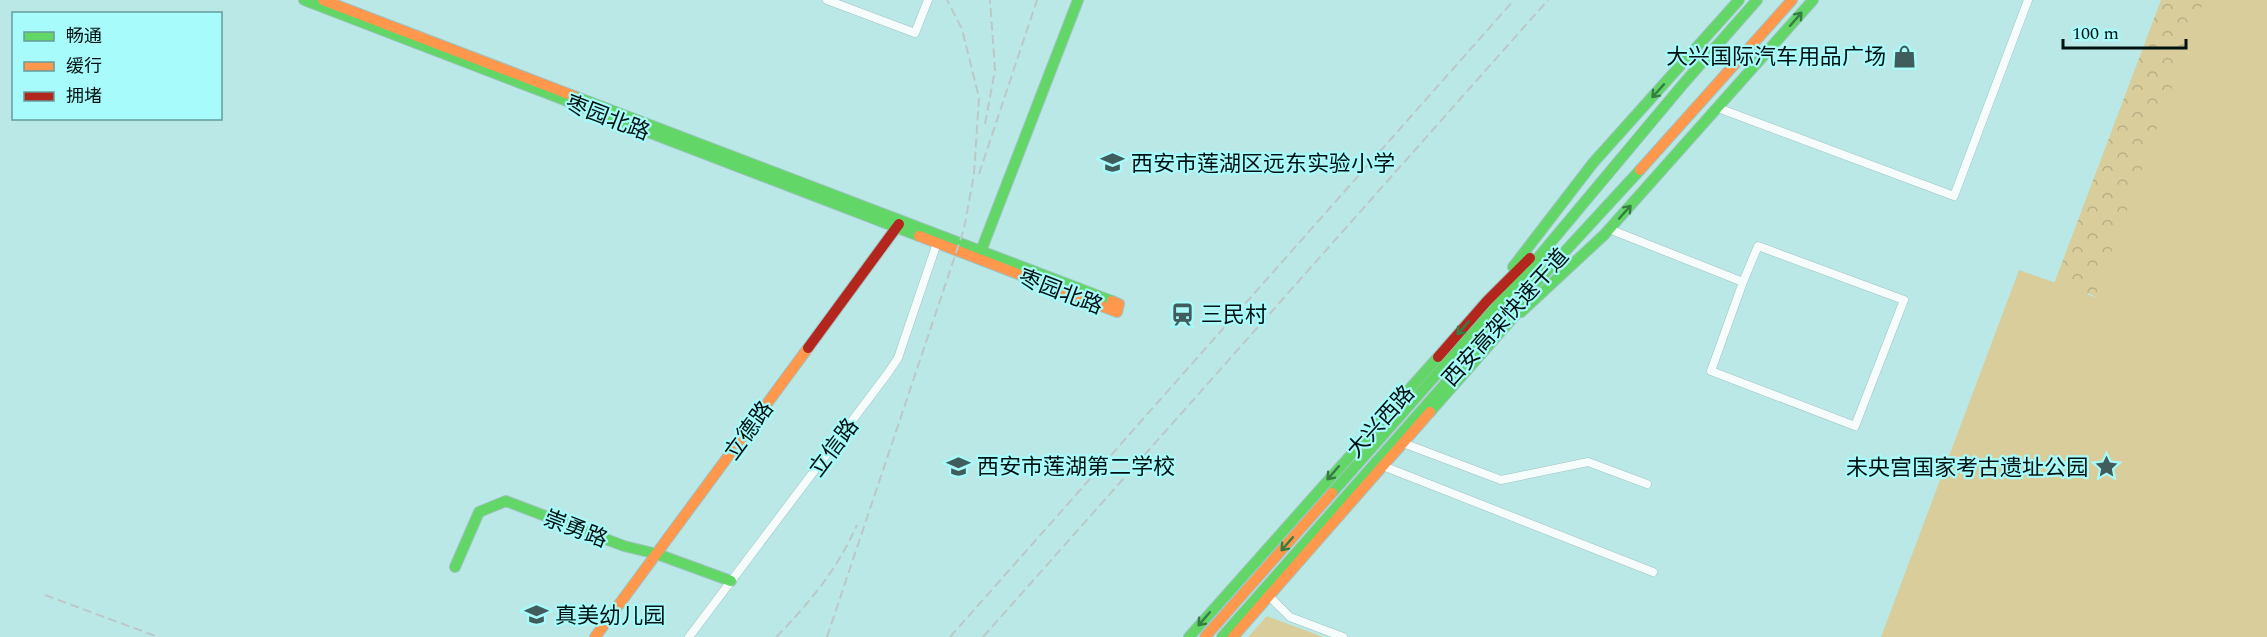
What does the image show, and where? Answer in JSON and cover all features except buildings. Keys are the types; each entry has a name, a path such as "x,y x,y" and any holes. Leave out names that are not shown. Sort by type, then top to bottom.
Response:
{"main road":[{"name":"枣园北路","path":"304,0 938,240 1119,304 1117,312 979,255"},
{"name":"枣园北路","path":"322,0 898,225"},
{"path":"979,255 1078,0"},
{"path":"1487,301 1593,163 1739,0"},
{"name":"西安高架快速干道","path":"1205,637 1479,327 1757,0"},
{"name":"西安高架快速干道","path":"1222,637 1488,335 1656,153 1792,0"},
{"path":"1507,325 1610,229 1813,0"},
{"name":"大兴西路","path":"1189,637 1487,301 1577,211"},
{"name":"大兴西路","path":"1233,637 1507,325 1591,221"},
{"name":"立德路","path":"595,637 898,225"},
{"name":"崇勇路","path":"455,567 479,512 506,501 624,546 657,554 731,581"}],"street":[{"path":"827,0 915,33 928,0"},
{"path":"1718,108 1954,196 2028,0"},
{"path":"1610,229 1743,282"},
{"name":"立信路","path":"689,637 898,358 938,240"},
{"path":"1758,246 1904,300 1855,426 1711,371 1743,282 1758,246"},
{"path":"1403,443 1501,480 1587,462 1647,484"},
{"path":"1383,466 1653,572"},
{"path":"1269,596 1290,617 1343,637"}],"green space":[{"path":"2161,0 2240,0 1977,637 2101,299 2088,293 2076,315 2046,305"},
{"name":"未央宫国家考古遗址公园","path":"2204,0 2267,0 2267,637 1881,637 2019,270 2095,297"},
{"path":"1267,616 1323,637 1248,637"}],"railway":[{"path":"827,637 964,229 974,174 979,98 962,29 947,0"},
{"path":"985,124 995,70 990,0"},
{"path":"979,174 1037,0"},
{"path":"950,637 1514,0"},
{"path":"983,637 1548,0"},
{"path":"776,637 822,585 857,525"},
{"path":"45,595 158,637"}],"traffic: fast":[{"path":"304,0 919,236"},
{"path":"979,256 1078,0"},
{"path":"1513,267 1593,163 1739,0"},
{"path":"1332,493 1516,284 1684,83 1757,0"},
{"path":"1521,312 1604,235 1813,0"},
{"path":"574,96 1112,301"},
{"path":"1222,637 1488,335 1640,170"},
{"path":"1430,412 1525,304"},
{"path":"1189,637 1438,357"},
{"path":"455,567 479,512 506,501 624,546 657,554 731,581"}],"traffic: slow":[{"path":"323,0 574,96"},
{"path":"1640,170 1792,0"},
{"path":"919,236 1117,312 1119,304 1112,301"},
{"path":"595,637 808,348"},
{"path":"1233,637 1430,412"},
{"path":"1205,637 1332,493"}],"traffic: jam":[{"path":"808,348 899,224"},
{"path":"1438,357 1487,301 1530,258"}],"place":[{"name":"大兴国际汽车用品广场","path":"1904,56"},
{"name":"西安市莲湖区远东实验小学","path":"1113,163"},
{"name":"三民村","path":"1183,314"},
{"name":"西安市莲湖第二学校","path":"959,466"},
{"name":"未央宫国家考古遗址公园","path":"2106,467"},
{"name":"真美幼儿园","path":"537,615"}]}
